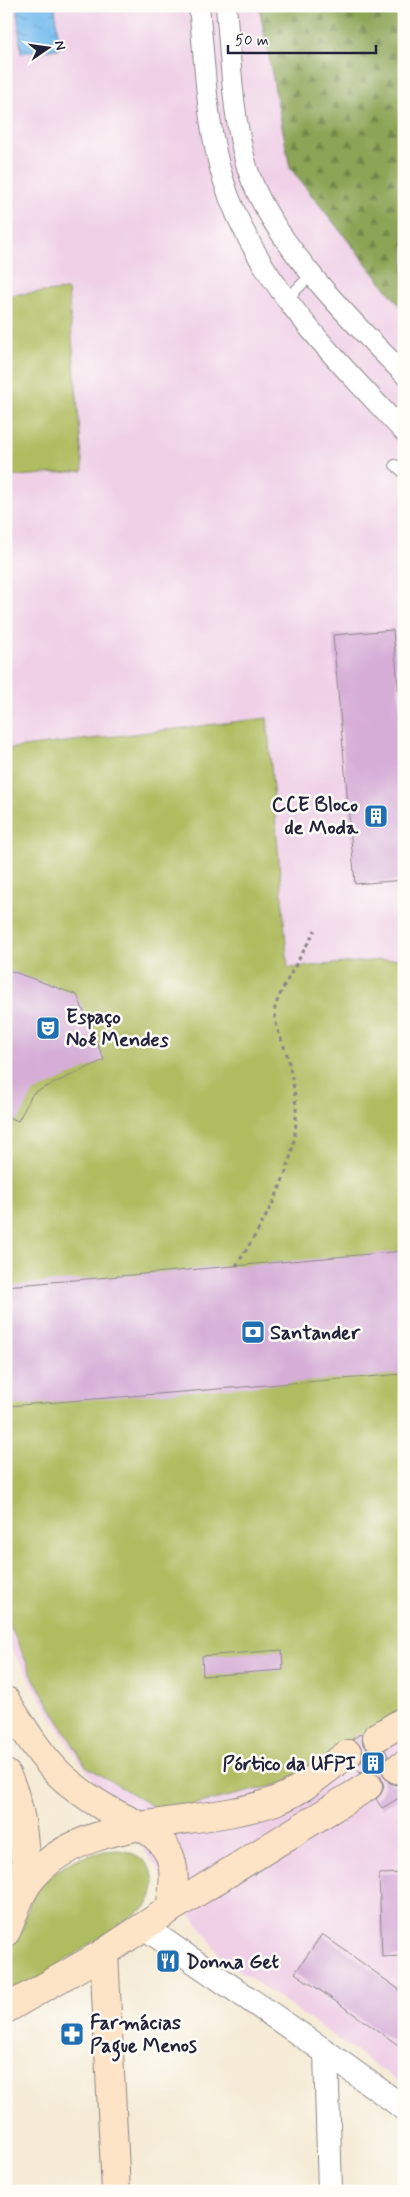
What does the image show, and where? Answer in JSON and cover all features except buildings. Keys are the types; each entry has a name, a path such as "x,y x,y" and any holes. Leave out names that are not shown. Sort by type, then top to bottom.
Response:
{"main road":[{"path":"6,1701 45,1757 70,1784 108,1809 143,1827 157,1838 167,1851 172,1863 174,1881 170,1909"},
{"path":"377,1737 404,1721"},
{"path":"6,1932 27,1884 47,1864 66,1850 95,1837 119,1830 243,1811 276,1801 306,1785 348,1754"},
{"path":"6,1774 15,1792 22,1820 27,1884"},
{"path":"6,2009 104,1953 170,1909 368,1786"},
{"path":"104,1953 116,2191"}],"street":[{"path":"199,6 210,117 222,177 238,222 262,262 313,333 404,432"},
{"path":"226,6 238,131 248,169 265,207 312,274 404,374"},
{"path":"144,1927 404,2108"},
{"path":"326,2052 330,2191"}],"lane":[{"path":"287,299 312,274"},
{"path":"395,465 404,473"}],"path":[{"path":"236,1266 266,1220 282,1184 295,1137 294,1091 287,1055 276,1028 275,1006 315,930"}],"shaded area":[{"path":"6,6 404,6 404,2085 224,1960 70,1748 6,1640"}],"green space":[{"path":"259,6 404,6 404,311 290,168"},
{"path":"68,290 83,471 6,477 6,295"},
{"path":"267,718 288,968 404,958 404,1714 286,1783 162,1812 86,1766 34,1679 6,1617 6,749"},
{"path":"119,1850 139,1857 151,1870 154,1888 146,1907 32,1983 6,1997 6,1957 22,1930 32,1895 51,1875 74,1860 104,1851"}],"water":[{"path":"17,6 55,6 59,49 21,53"}],"place":[{"name":"CCE Bloco de Moda","path":"376,816"},
{"name":"Espaço Noé Mendes","path":"48,1028"},
{"name":"Santander","path":"253,1332"},
{"name":"Pórtico da UFPI","path":"373,1763"},
{"name":"Donna Get","path":"168,1961"},
{"name":"Farmácias Pague Menos","path":"72,2034"}]}
